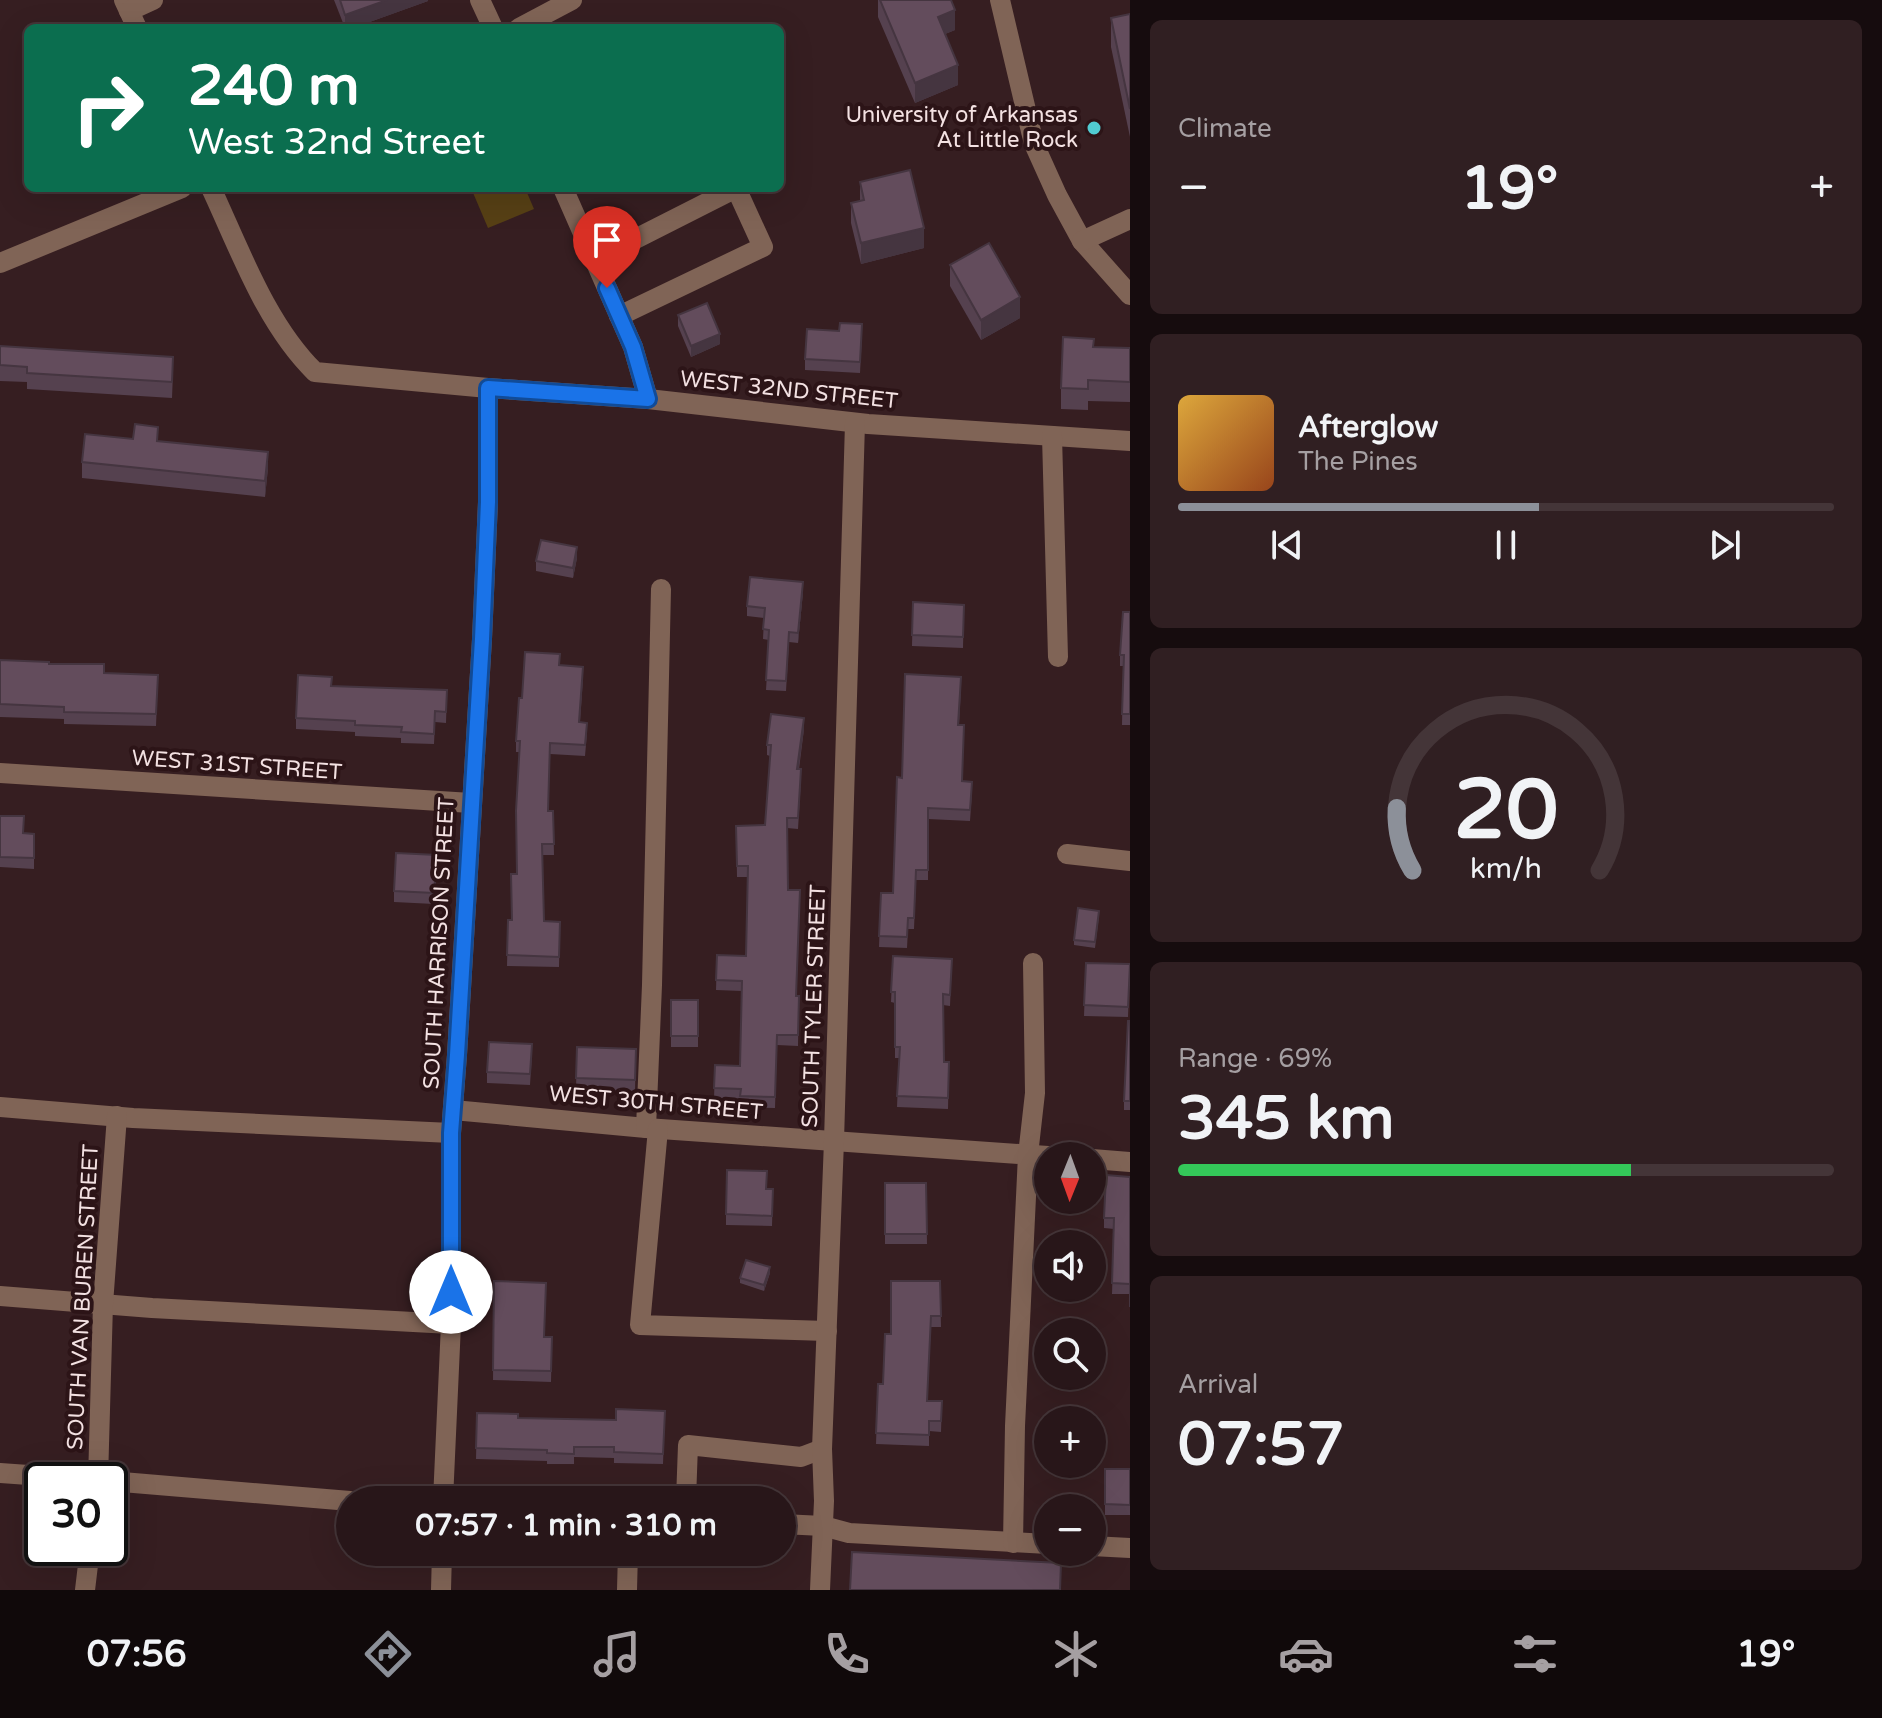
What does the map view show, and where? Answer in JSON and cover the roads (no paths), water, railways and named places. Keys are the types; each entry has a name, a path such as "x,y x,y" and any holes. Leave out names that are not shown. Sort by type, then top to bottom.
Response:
{"street":[{"path":"130,13 153,0"},
{"path":"480,0 491,24"},
{"path":"527,24 572,0"},
{"path":"1000,0 1034,144 1082,241 1130,295"},
{"path":"0,263 172,192"},
{"name":"WEST 32ND STREET","path":"213,192 273,321 315,372 648,399 855,423 1130,441"},
{"path":"565,192 633,347 648,399"},
{"path":"594,260 728,192"},
{"path":"619,316 763,247 738,192"},
{"path":"1082,241 1130,219"},
{"name":"SOUTH HARRISON STREET","path":"444,1486 451,1324 451,1133 482,639 488,388"},
{"name":"SOUTH TYLER STREET","path":"820,1590 855,423"},
{"path":"1052,436 1058,657"},
{"path":"661,589 652,1128 640,1325 827,1331"},
{"name":"WEST 31ST STREET","path":"0,773 471,803"},
{"path":"1067,854 1130,861"},
{"path":"1033,963 1037,1142"},
{"path":"0,1107 133,1118 451,1133"},
{"name":"WEST 30TH STREET","path":"453,1110 652,1128 1034,1155"},
{"name":"SOUTH VAN BUREN STREET","path":"99,1462 103,1304 117,1116"},
{"path":"1106,1160 1130,1162"},
{"path":"1013,1543 1016,1411 1034,1202"},
{"path":"0,1296 152,1308 451,1324"},
{"path":"687,1486 688,1445 801,1457 822,1449"},
{"path":"0,1473 24,1475"},
{"path":"128,1482 336,1500"},
{"path":"796,1525 823,1526 849,1533 1034,1544"},
{"path":"1106,1547 1130,1548"},
{"path":"85,1590 88,1566"},
{"path":"441,1590 442,1566"},
{"path":"627,1590 628,1566"}],"place":[{"name":"University of Arkansas At Little Rock","path":"1094,128"}]}
